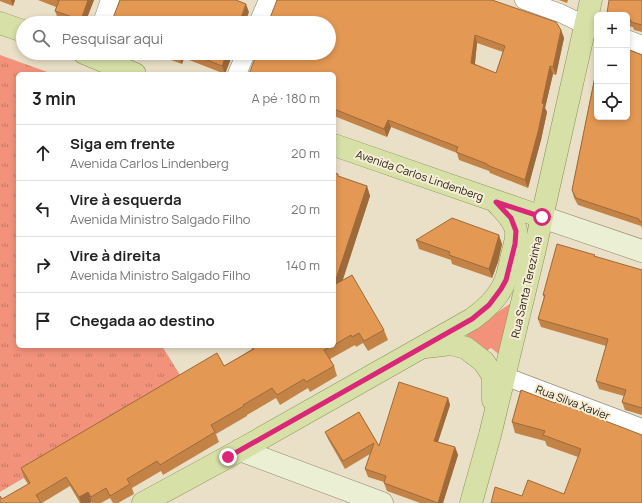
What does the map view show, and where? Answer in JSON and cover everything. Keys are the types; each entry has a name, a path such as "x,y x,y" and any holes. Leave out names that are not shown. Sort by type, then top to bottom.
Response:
{"main road":[{"name":"Rua Santa Terezinha","path":"471,503 490,435 542,217 591,27 591,0"},
{"path":"0,23 16,29"},
{"path":"103,60 131,72"},
{"name":"Avenida Carlos Lindenberg","path":"336,146 642,251"},
{"path":"143,503 472,319 481,312 489,305 506,280 515,244 516,231 511,218 496,202"},
{"path":"420,348 451,344 466,348 484,362 493,376 490,435"},
{"path":"240,450 382,503"}],"street":[{"path":"104,16 110,0"},
{"path":"261,16 268,0"},
{"path":"524,0 560,13 591,27"},
{"path":"630,40 642,45"},
{"path":"238,72 243,60"},
{"name":"Rua Silva Xavier","path":"504,376 642,428"}],"green space":[{"path":"0,55 47,72 16,72 16,348 163,348 185,383 0,492"},
{"path":"511,303 501,356 491,348 486,351 467,343 467,333"}],"building":[{"path":"57,0 88,0 82,16 69,16 55,11 59,1"},
{"path":"120,0 236,0 246,4 242,16 114,16"},
{"path":"277,0 492,0 556,22 561,30 553,67 550,66 542,103 544,104 538,132 525,180 456,152 458,147 388,120 384,129 336,110 336,72 250,72 254,60 336,60 336,16 271,16","holes":["475,35 505,46 496,73 471,63"]},
{"path":"609,0 642,0 642,25 631,22 630,12 607,12"},
{"path":"630,50 642,55 642,222 639,221 639,219 576,198 572,190 594,82 594,120 630,120"},
{"path":"207,60 224,60 222,66"},
{"path":"336,174 338,174 338,176 367,186 336,279"},
{"path":"452,218 499,235 489,269 449,255 450,252 416,240"},
{"path":"557,244 642,270 642,408 622,402 626,390 596,381 608,339 538,319"},
{"path":"352,275 384,330 364,341 359,333 352,337 351,335 336,344 336,284"},
{"path":"253,348 328,348 324,350 334,366 306,382 304,379 277,395 272,388 211,425 215,432 160,465 157,461 127,479 130,484 110,496 106,488 91,497 88,492 79,497 66,477 36,495 41,503 0,503 0,496 2,499 30,483 21,468 217,353 224,366 254,349"},
{"path":"399,382 448,398 434,441 455,447 438,503 384,483 386,476 365,469 374,443 343,461 325,432 359,412 379,446"},
{"path":"521,390 642,435 642,503 491,503 495,487 522,496 528,480 564,494 581,449 543,435 545,431 512,422"}],"route":[{"path":"228,457 472,319 489,305 496,297 506,280 515,244 516,231 511,218 496,202 542,217"}]}
